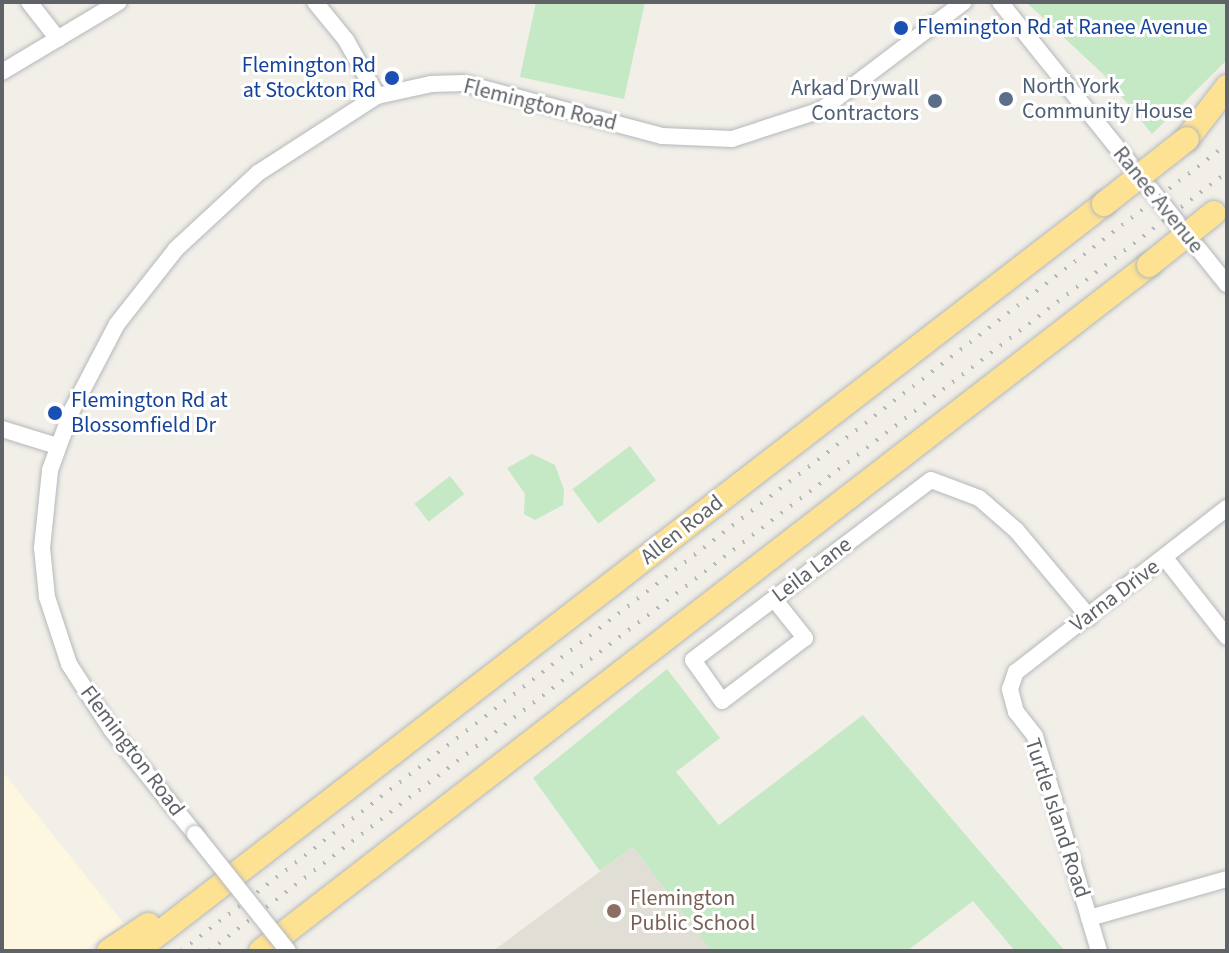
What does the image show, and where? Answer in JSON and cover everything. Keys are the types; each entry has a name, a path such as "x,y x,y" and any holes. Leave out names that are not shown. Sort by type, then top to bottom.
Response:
{"highway":[{"path":"1187,139 1227,87"},
{"name":"Allen Road","path":"136,951 1227,109"},
{"path":"261,951 1223,208"},
{"path":"109,951 158,918 180,918"}],"street":[{"path":"29,2 58,39"},
{"path":"2,72 119,2"},
{"path":"315,2 346,40 377,96"},
{"name":"Flemington Road","path":"288,951 104,719 61,643 47,597 42,548 45,496 57,446 111,334 176,249 258,173 377,96 431,84 463,83 662,136 732,139 804,120 837,101 964,2"},
{"name":"Ranee Avenue","path":"1000,2 1227,284"},
{"path":"2,429 57,446"},
{"name":"Leila Lane","path":"774,599 805,638 722,701 693,660 931,480 979,498 1016,530 1089,617"},
{"name":"Varna Drive","path":"1010,689 1016,672 1227,508"},
{"path":"1165,558 1227,637"},
{"name":"Turtle Island Road","path":"1010,689 1016,712 1035,736 1099,951"},
{"path":"1089,918 1227,879"}],"shaded area":[{"path":"2,771 124,924 83,951 2,951"},
{"name":"Flemington Public School","path":"633,847 711,951 493,951"}],"green space":[{"path":"536,2 645,2 624,99 520,77"},
{"path":"1026,2 1227,2 1227,60 1152,134 1104,75"},
{"path":"630,446 656,480 598,524 572,489"},
{"path":"532,454 555,465 564,490 563,505 535,520 524,514 525,494 507,468"},
{"path":"450,476 464,494 429,522 415,504"},
{"path":"667,669 720,738 676,772 719,825 863,715 1065,951 1015,951 973,901 907,951 711,951 633,847 600,871 533,778"}],"railway":[{"path":"181,951 1227,144"},
{"path":"209,951 1227,172"}],"place":[{"name":"Flemington Rd at Ranee Avenue","path":"901,28"},
{"name":"Flemington Rd at Stockton Rd","path":"392,78"},
{"name":"North York Community House","path":"1006,99"},
{"name":"Arkad Drywall Contractors","path":"935,101"},
{"name":"Flemington Rd at Blossomfield Dr","path":"55,413"},
{"name":"Flemington Public School","path":"614,911"}]}
